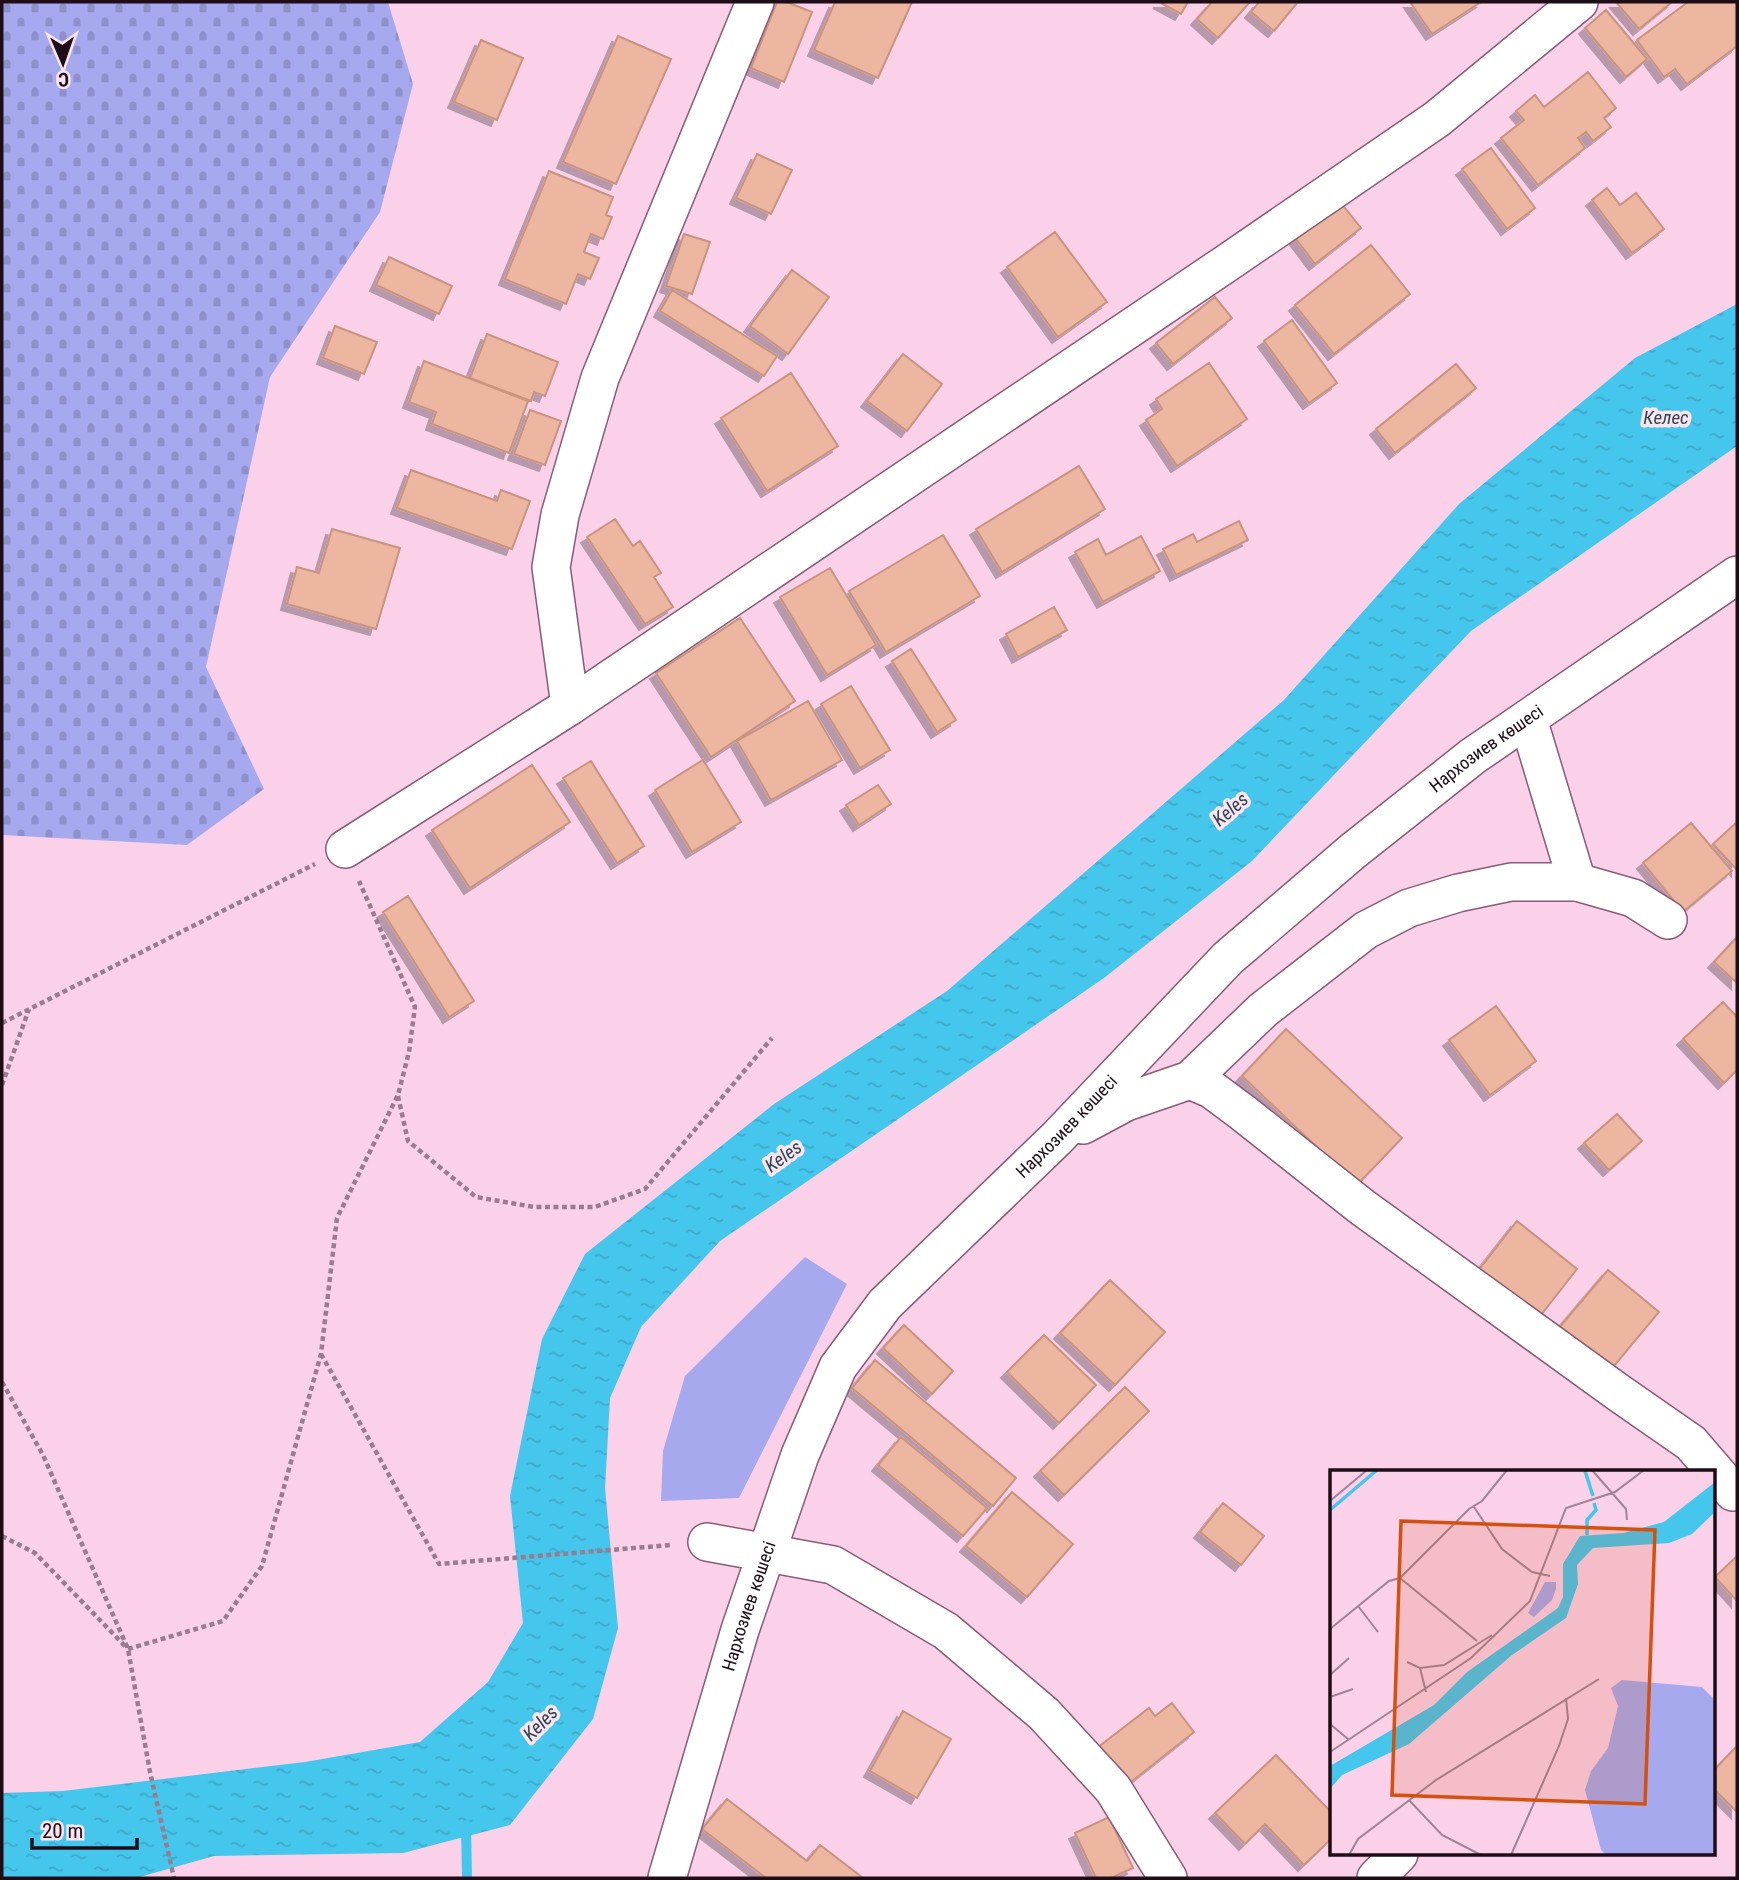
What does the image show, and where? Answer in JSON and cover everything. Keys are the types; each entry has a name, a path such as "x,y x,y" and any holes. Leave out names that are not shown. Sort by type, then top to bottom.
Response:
{"street":[{"path":"570,706 551,567 560,515 600,378 755,2"},
{"path":"345,849 570,706 1437,119 1579,2"},
{"name":"Нархозиев көшесі","path":"667,1878 740,1630 800,1455 838,1367 885,1304 1057,1138 1228,958 1364,843 1473,756 1737,575"},
{"path":"1528,719 1577,882"},
{"path":"1057,1138 1126,1102 1190,1080 1263,1010 1366,930 1409,908 1458,893 1511,882 1577,882 1633,898 1668,920"},
{"path":"1190,1080 1221,1096 1362,1207 1691,1443 1709,1470"},
{"path":"1714,1478 1728,1499"},
{"path":"707,1542 832,1565 946,1631 1044,1714 1113,1789 1168,1878"},
{"path":"1376,1878 1397,1856"}],"path":[{"path":"2,1023 345,849 415,1007 409,1052 398,1095 337,1218 321,1354 262,1566 223,1621 128,1649"},
{"path":"2,1085 29,1009"},
{"path":"398,1095 408,1141 476,1196 534,1207 594,1207 645,1189 772,1038"},
{"path":"321,1354 439,1564 707,1542"},
{"path":"2,1382 43,1455 128,1649 150,1772 174,1878"},
{"path":"2,1536 34,1553 128,1649"}],"green space":[{"path":"2,2 388,2 413,84 380,212 270,377 206,667 264,789 187,845 2,835"},
{"path":"805,1257 847,1284 739,1498 661,1501 663,1451 685,1376"}],"water":[{"name":"Келес","path":"1737,304 1737,446 1471,631 1252,861 1104,978 720,1241 641,1327 610,1398 605,1488 618,1628 593,1719 510,1825 403,1853 214,1856 136,1878 2,1878 2,1793 63,1791 305,1762 420,1742 488,1682 523,1623 510,1496 542,1339 585,1254 774,1104 947,991 1284,700 1459,504 1635,358"}],"building":[{"path":"777,2 787,2 812,12 784,82 751,68"},
{"path":"835,2 912,2 878,78 814,50"},
{"path":"1159,2 1188,2 1181,14"},
{"path":"1212,2 1250,2 1218,38 1197,19"},
{"path":"1259,2 1298,2 1274,31 1251,12"},
{"path":"1410,2 1481,2 1432,34"},
{"path":"1616,2 1672,2 1639,29"},
{"path":"1688,2 1737,2 1737,46 1687,84 1675,69 1664,77 1637,40"},
{"path":"1606,10 1647,59 1626,77 1585,28"},
{"path":"618,36 671,59 616,184 563,162"},
{"path":"481,40 523,58 497,120 454,102"},
{"path":"1588,72 1616,108 1604,118 1611,127 1593,141 1586,132 1578,138 1585,148 1538,185 1501,138 1524,120 1516,111 1535,95 1544,107"},
{"path":"1491,148 1535,208 1507,229 1462,169"},
{"path":"757,154 792,170 771,214 736,198"},
{"path":"549,171 613,197 606,215 612,217 603,239 591,234 584,252 599,258 590,279 578,274 566,304 505,279"},
{"path":"1607,188 1620,205 1636,193 1664,229 1632,253 1592,200"},
{"path":"1341,203 1361,228 1315,264 1296,239"},
{"path":"1055,232 1107,302 1058,337 1007,267"},
{"path":"684,234 710,242 692,294 666,286"},
{"path":"1371,245 1410,294 1334,354 1295,305"},
{"path":"389,257 452,286 439,314 376,285"},
{"path":"792,270 829,297 788,354 750,326"},
{"path":"672,290 777,356 764,376 660,311"},
{"path":"1215,297 1232,318 1173,364 1156,343"},
{"path":"1292,320 1337,383 1309,403 1264,341"},
{"path":"335,326 377,342 364,374 323,358"},
{"path":"487,334 558,362 545,396 534,392 531,401 470,378"},
{"path":"903,354 942,384 907,431 867,401"},
{"path":"424,361 528,401 509,453 432,424 436,412 409,402"},
{"path":"1209,363 1247,419 1177,466 1146,420 1162,409 1156,399"},
{"path":"1456,364 1476,388 1395,453 1376,429"},
{"path":"791,373 838,446 767,491 721,418"},
{"path":"530,410 561,421 545,465 514,454"},
{"path":"1079,466 1105,509 1002,572 976,529"},
{"path":"411,470 497,501 501,490 530,501 512,549 397,508"},
{"path":"615,519 633,546 640,541 661,573 654,577 673,607 645,624 587,537"},
{"path":"1239,521 1248,540 1176,575 1163,549 1193,534 1197,542"},
{"path":"332,529 400,548 376,629 287,604 297,567 319,573"},
{"path":"943,535 980,596 886,652 849,591"},
{"path":"1141,536 1160,571 1103,602 1075,552 1098,539 1106,555"},
{"path":"830,568 876,645 827,675 780,597"},
{"path":"1054,607 1067,630 1018,657 1006,634"},
{"path":"740,618 795,701 711,757 656,673"},
{"path":"911,649 956,720 937,732 892,661"},
{"path":"851,686 890,750 860,768 821,704"},
{"path":"808,701 842,760 771,800 737,741"},
{"path":"703,760 741,822 692,852 655,790"},
{"path":"591,761 644,846 617,863 563,778"},
{"path":"532,765 570,822 470,888 432,830"},
{"path":"878,785 891,804 859,825 846,805"},
{"path":"1737,822 1737,870 1713,844"},
{"path":"1691,823 1732,871 1683,912 1643,863"},
{"path":"408,896 474,1001 449,1017 383,912"},
{"path":"1737,937 1737,983 1714,962"},
{"path":"1723,1002 1737,1017 1737,1070 1724,1083 1683,1039"},
{"path":"1496,1006 1536,1061 1490,1095 1449,1040"},
{"path":"1286,1029 1402,1138 1357,1185 1242,1076"},
{"path":"1617,1114 1642,1141 1609,1170 1584,1143"},
{"path":"1517,1221 1577,1269 1537,1320 1477,1272"},
{"path":"1608,1270 1659,1312 1609,1372 1558,1329"},
{"path":"1110,1280 1165,1332 1115,1385 1060,1333"},
{"path":"904,1325 953,1371 932,1394 883,1348"},
{"path":"1044,1335 1096,1385 1059,1423 1007,1372"},
{"path":"875,1360 1016,1478 993,1506 852,1388"},
{"path":"1125,1387 1149,1411 1064,1495 1040,1471"},
{"path":"901,1437 987,1508 963,1536 878,1465"},
{"path":"1012,1492 1073,1544 1027,1597 966,1546"},
{"path":"1223,1503 1264,1536 1241,1565 1200,1532"},
{"path":"1737,1556 1737,1601 1715,1577"},
{"path":"1172,1703 1194,1732 1126,1786 1097,1748 1149,1708 1155,1716"},
{"path":"903,1711 951,1739 917,1798 870,1771"},
{"path":"1737,1746 1737,1812 1714,1789 1714,1770"},
{"path":"1276,1755 1330,1811 1330,1840 1304,1865 1265,1824 1245,1844 1215,1813"},
{"path":"727,1799 807,1861 820,1845 863,1878 766,1878 702,1829"},
{"path":"1109,1817 1133,1868 1111,1878 1096,1878 1075,1833"}],"waterway":[{"path":"466,1825 467,1878"}],"water label":[{"name":"Keles","path":"1230,809"},
{"name":"Keles","path":"783,1156"},
{"name":"Keles","path":"540,1723"}]}
